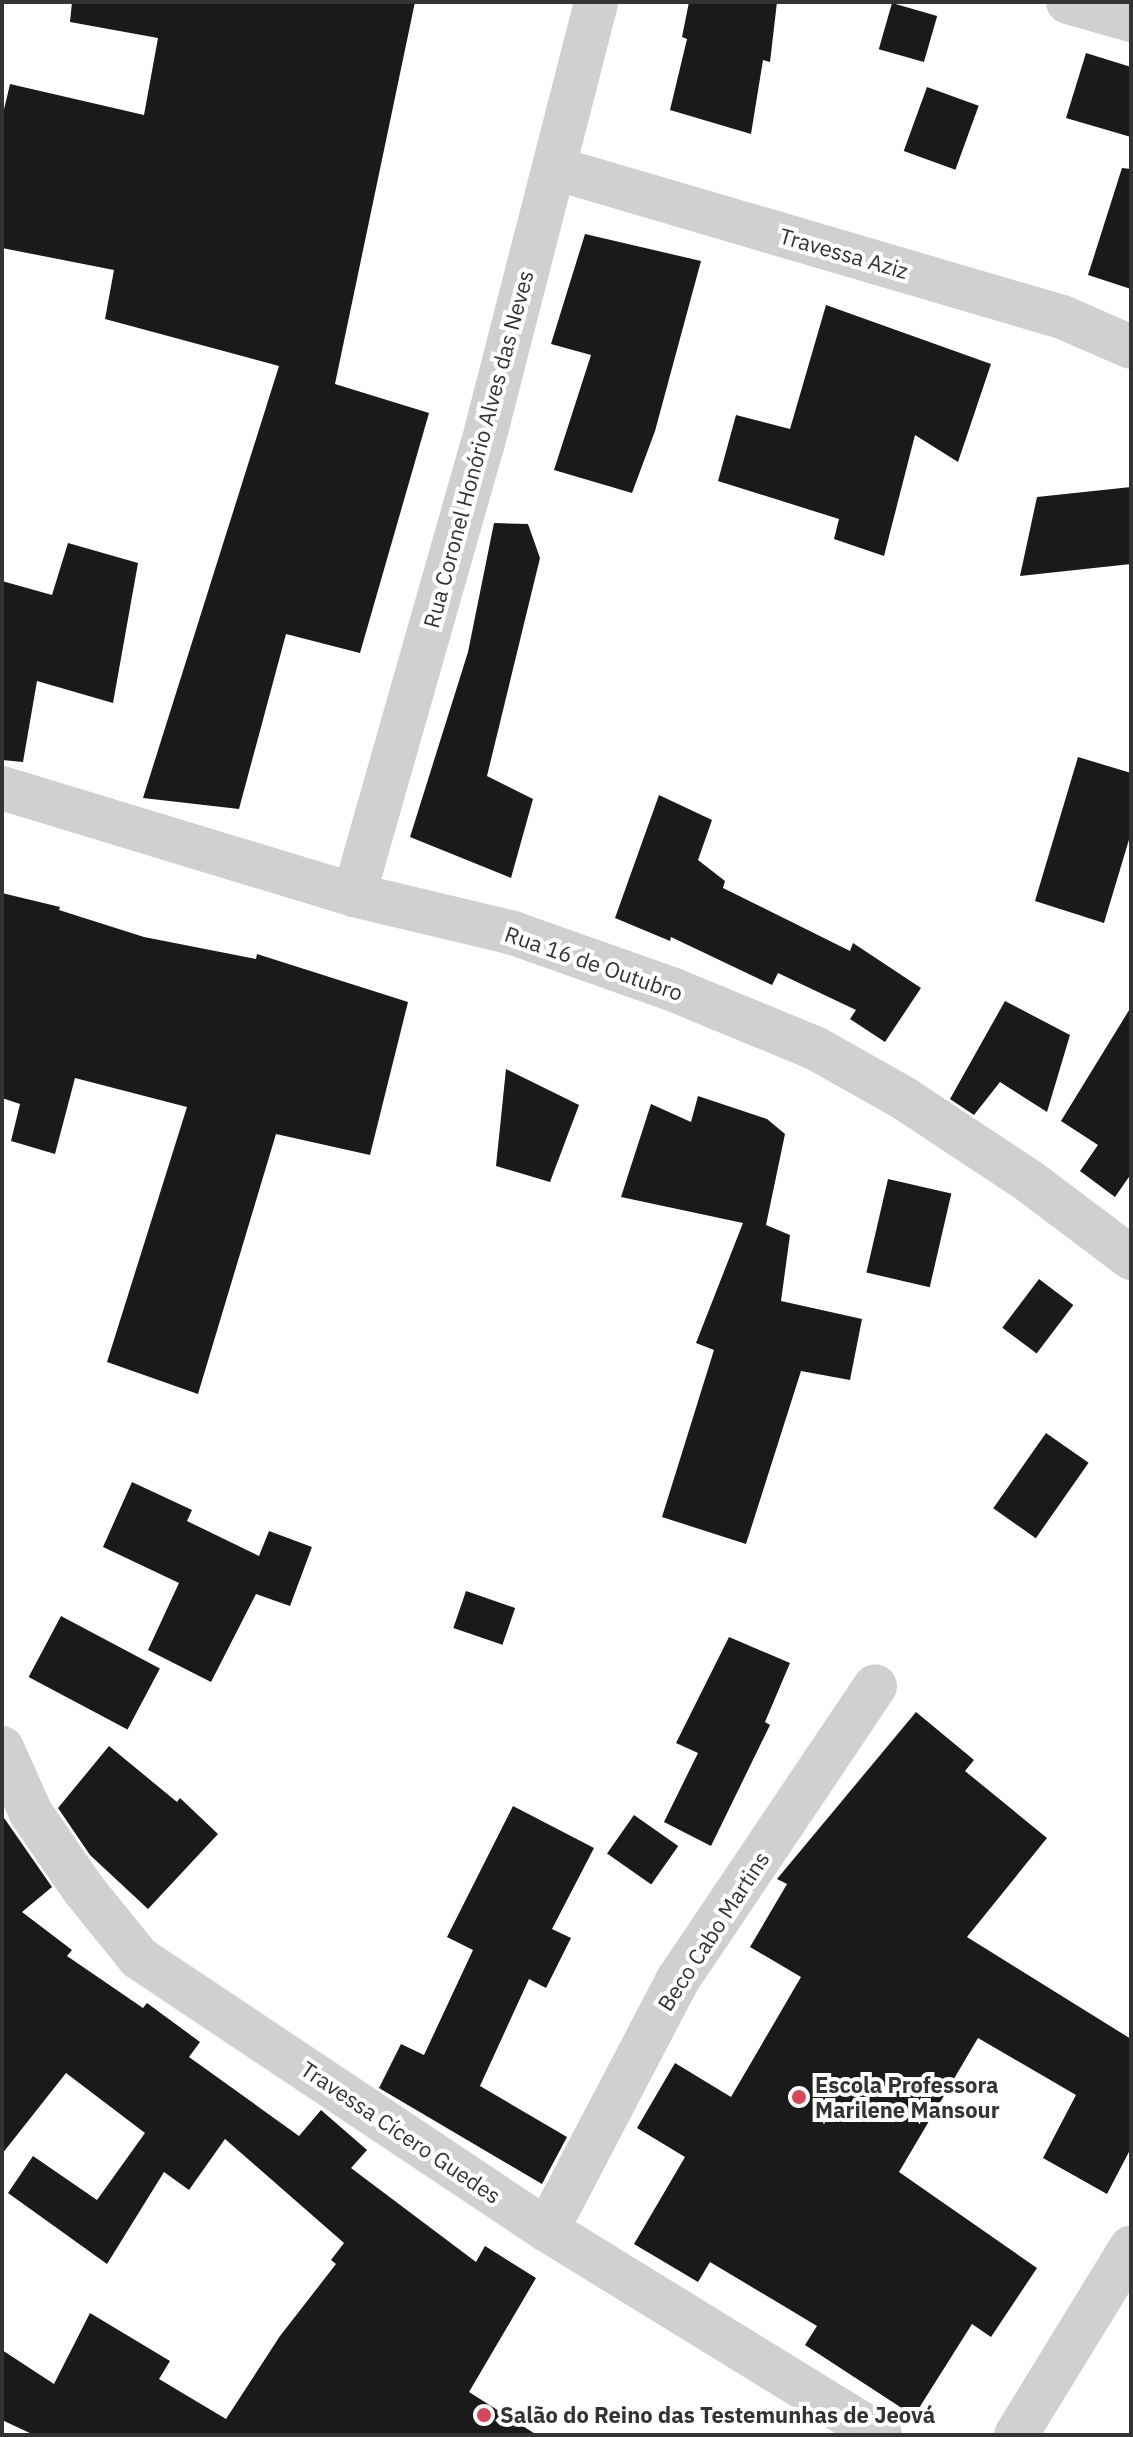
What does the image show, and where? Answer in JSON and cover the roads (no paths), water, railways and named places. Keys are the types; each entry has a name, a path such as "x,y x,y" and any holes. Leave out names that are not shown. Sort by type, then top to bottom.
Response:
{"street":[{"name":"Rua Coronel Honório Alves das Neves","path":"354,895 482,447 596,2"},
{"path":"1068,2 1131,20"},
{"name":"Travessa Aziz","path":"554,168 1062,317 1131,347"},
{"name":"Rua 16 de Outubro","path":"2,788 354,895 513,933 674,990 815,1048 905,1099 1029,1181 1131,1258"},
{"name":"Beco Cabo Martins","path":"547,2230 677,1981 875,1686"},
{"name":"Travessa Cícero Guedes","path":"2,1748 31,1813 84,1890 139,1958 547,2230 880,2435"},
{"path":"1016,2435 1131,2247"}],"place":[{"name":"Escola Professora Marilene Mansour","path":"799,2097"},
{"name":"Salão do Reino das Testemunhas de Jeová","path":"484,2415"}]}
